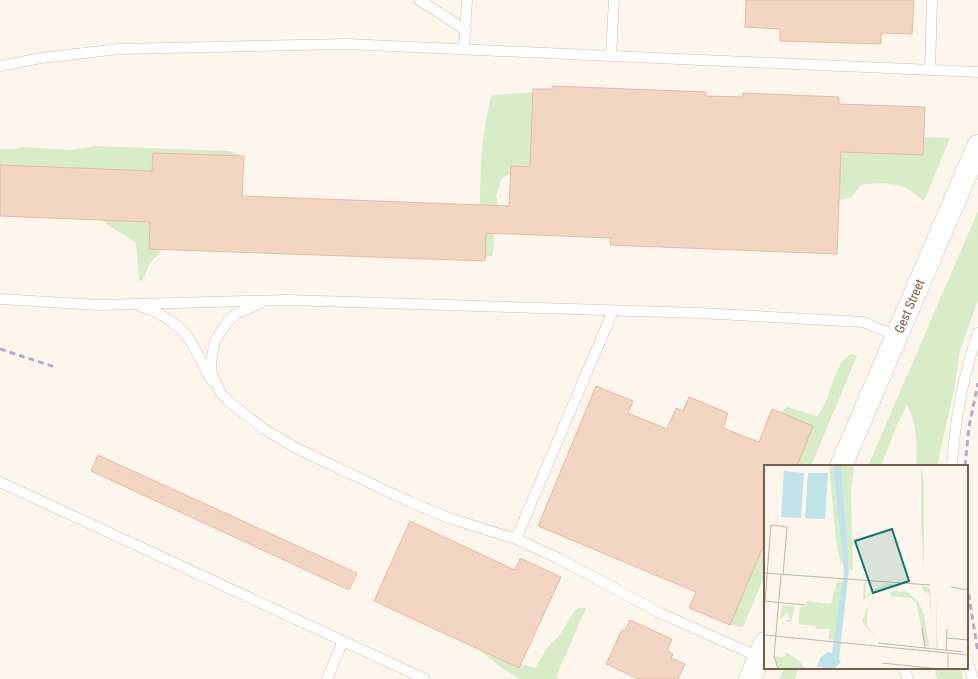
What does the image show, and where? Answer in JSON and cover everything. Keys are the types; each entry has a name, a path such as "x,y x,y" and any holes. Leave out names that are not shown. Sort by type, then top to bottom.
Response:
{"street":[{"name":"Gest Street","path":"842,465 978,146"},
{"path":"750,679 762,650"}],"lane":[{"path":"419,0 466,30"},
{"path":"464,50 467,0"},
{"path":"611,56 614,0"},
{"path":"930,69 932,0"},
{"path":"0,66 67,54 151,47 347,44 978,72"},
{"path":"0,299 57,304 131,305 287,300 698,313 863,322 896,336"},
{"path":"220,392 211,371 211,361 215,341 220,330 236,314 250,307 287,300"},
{"path":"131,305 144,307 173,322 184,332 194,346 209,377 229,402 264,429 296,448 436,513 516,539 585,571 660,613 762,650"},
{"path":"516,539 613,311"},
{"path":"952,465 958,409 967,368 978,333"},
{"path":"0,482 425,679"},
{"path":"327,679 343,641"},
{"path":"968,663 972,679"},
{"path":"903,669 908,679"}],"green space":[{"path":"533,92 796,177 511,166 511,174 502,178 496,195 498,205 490,205 494,233 494,247 492,256 485,257 487,205 480,205 480,177 482,150 491,97 494,95"},
{"path":"924,137 950,138 924,201 906,188 894,184 880,183 862,185 851,197 840,200 840,178 814,177 815,151 923,155"},
{"path":"95,146 229,151 244,156 153,153 152,171 0,165 0,149 15,149 22,147 72,150"},
{"path":"978,211 978,300 960,350 954,390 937,465 916,465 915,427 907,405 897,425 881,465 868,465"},
{"path":"102,220 150,222 163,249 150,263 142,281 139,280 136,243"},
{"path":"851,354 857,356 811,465 797,465 813,426 780,413 787,407 817,416 826,401 840,365"},
{"path":"764,544 764,577 743,627 730,625"},
{"path":"586,608 556,677 560,679 520,679 502,668 481,651 519,668 521,664 535,668 547,648 559,636 575,610"},
{"path":"784,669 799,669 795,679 779,679"},
{"path":"934,669 960,669 963,679 937,679"}],"building":[{"path":"746,0 914,0 912,34 881,33 881,44 780,41 780,29 745,27"},
{"path":"552,86 706,92 706,96 743,97 743,93 839,97 839,104 925,107 923,155 841,152 837,254 610,245 611,238 486,233 485,261 149,249 150,222 0,216 0,165 152,171 153,153 244,156 242,196 509,206 511,166 530,167 533,89 552,89"},
{"path":"596,386 633,401 628,413 667,429 676,408 683,411 689,397 728,413 723,428 759,442 772,409 813,426 797,465 764,465 764,544 730,625 689,608 696,592 538,526"},
{"path":"98,455 357,573 349,590 91,471"},
{"path":"410,521 515,570 520,558 561,577 519,668 374,601"},
{"path":"630,620 672,639 667,651 673,654 671,658 685,664 678,679 638,679 606,664 622,630 625,631"}],"railway":[{"path":"0,349 55,367"},
{"path":"965,465 969,427 978,383"},
{"path":"968,590 978,653"}]}
